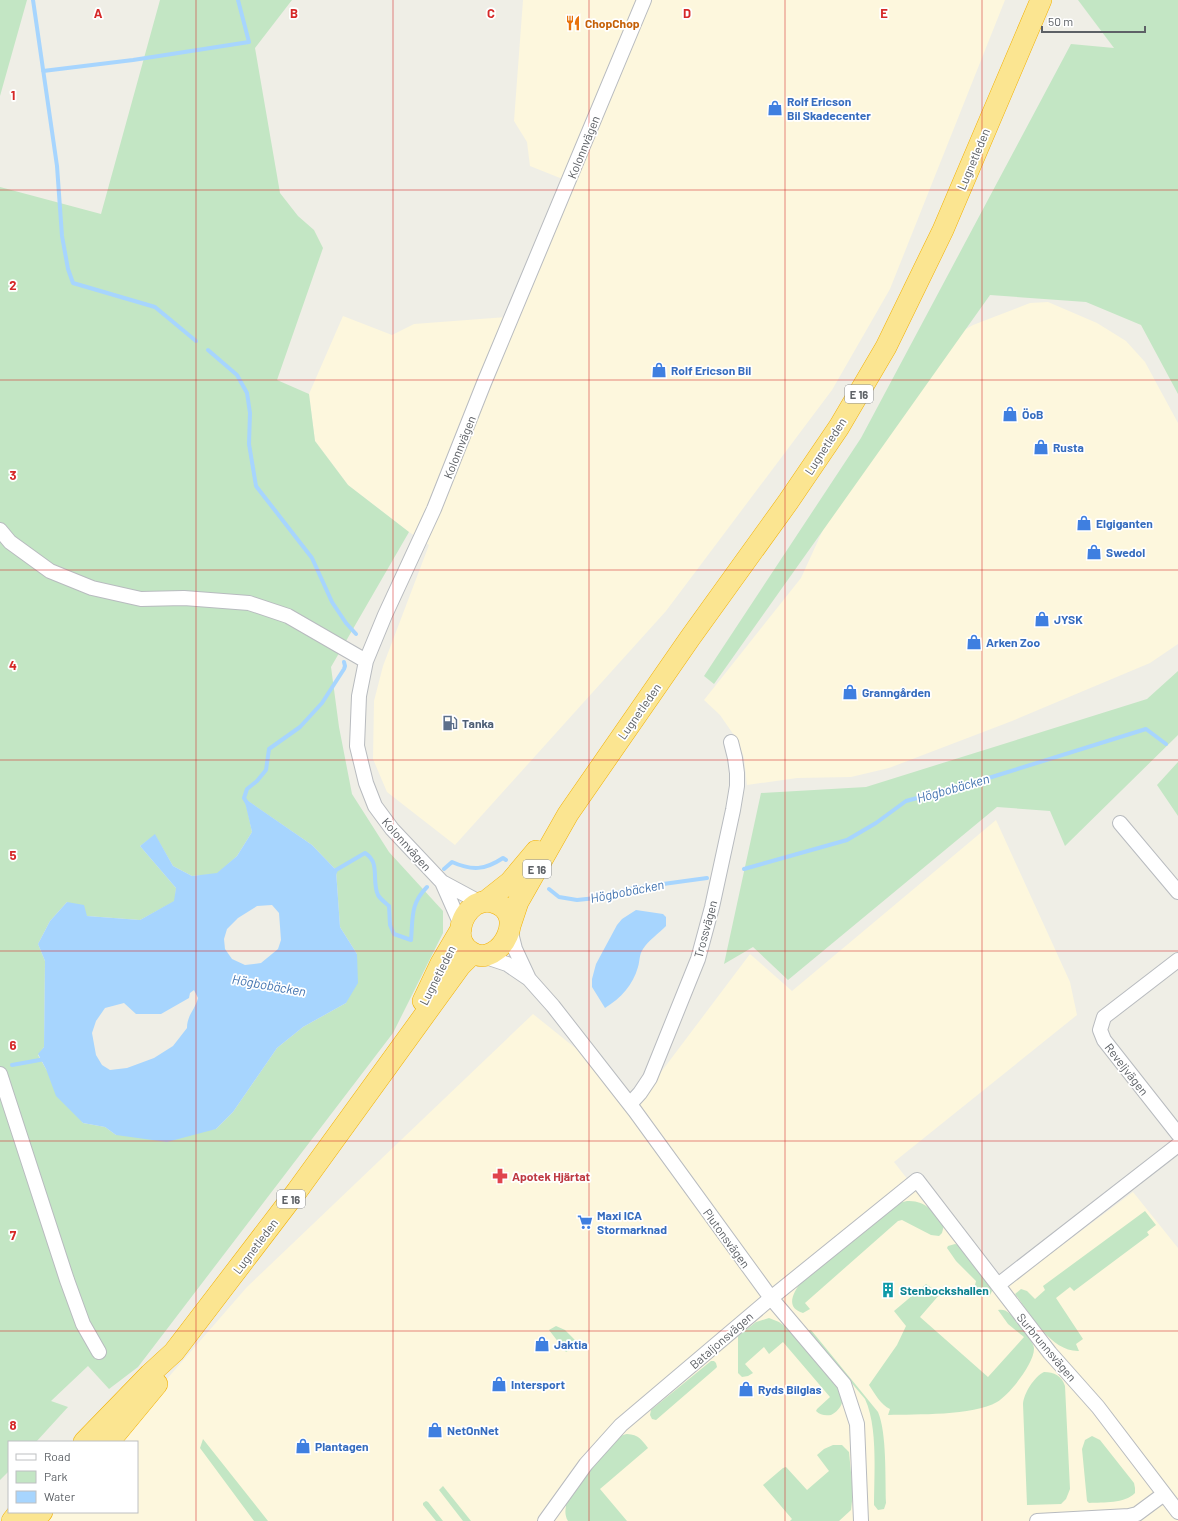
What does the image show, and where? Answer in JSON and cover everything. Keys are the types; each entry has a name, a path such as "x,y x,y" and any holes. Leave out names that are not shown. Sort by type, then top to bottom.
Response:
{"highway":[{"name":"Lugnetleden","path":"510,927 518,902 568,814 690,638 788,502 839,427 886,348 943,230 1041,0"},
{"name":"Lugnetleden","path":"484,902 510,882 568,814"},
{"name":"E 16","path":"461,927 469,910 475,905 484,902"},
{"path":"484,902 495,902 503,907 508,913 510,927"},
{"name":"Lugnetleden","path":"404,1042 441,963 461,927"},
{"path":"461,927 462,943 466,949 477,954"},
{"name":"E 16","path":"477,954 488,954 501,946 506,939 510,927"},
{"name":"Lugnetleden","path":"110,1441 152,1391 174,1352 297,1191 460,966 477,954"},
{"name":"Lugnetleden","path":"85,1441 150,1374 174,1352"},
{"path":"12,1521 18,1513"},
{"path":"32,1521 41,1513"}],"street":[{"name":"Kolonnvägen","path":"461,927 442,882 392,829 375,806 366,783 358,752 357,734 359,696 366,661 385,615 434,509 484,383 644,0"},
{"path":"0,530 10,542 50,571 92,588 141,599 184,598 249,603 288,616 366,661"},
{"name":"Trossvägen","path":"630,1104 640,1093 650,1078 698,959 712,907 733,810 738,773 730,742"},
{"path":"1120,823 1178,892"},
{"name":"Kolonnvägen","path":"442,882 484,902"},
{"name":"Plutonsvägen","path":"510,927 515,949 529,979"},
{"name":"Plutonsvägen","path":"477,954 506,964 529,979 553,1006 630,1104 771,1298 844,1384 857,1424 861,1521"},
{"name":"Reveljvägen","path":"1178,960 1104,1017 1100,1030 1104,1040 1178,1134"},
{"path":"0,1074 67,1280 83,1324 99,1352"},
{"path":"998,1285 1178,1145"},
{"name":"Bataljonsvägen","path":"553,1517 586,1464 621,1425 771,1298 917,1180"},
{"name":"Surbrunnsvägen","path":"917,1180 1050,1353 1098,1407 1178,1512"},
{"path":"1037,1521 1129,1516 1137,1514 1164,1494"}],"shaded area":[{"path":"523,0 1005,0 890,289 832,390 666,611 455,845 387,792 373,759 374,701 383,666 429,545 409,532 348,485 315,441 309,394 343,316 392,335 414,324 520,316 575,184 530,166 527,142 514,121"},
{"path":"1048,302 1097,323 1126,341 1145,362 1178,423 1178,644 1150,663 1012,721 889,768 851,777 797,778 747,785 744,758 738,741 720,715 704,700 801,578 838,497 949,339 973,325 1030,303"},
{"path":"996,820 1070,982 1077,1015 894,1162 997,1294 1133,1192 1178,1248 1178,1521 44,1521 50,1513 138,1513 138,1441 113,1441 247,1287 533,1014 640,1100 750,954 792,991"}],"green space":[{"path":"0,0 27,0 0,96"},
{"path":"160,0 292,0 255,48 280,193 298,216 314,230 323,248 277,380 309,394 315,441 348,485 409,532 331,667 339,727 352,794 389,852 443,911 443,933 393,1033 138,1367 109,1389 88,1366 51,1401 68,1407 37,1441 8,1441 8,1472 0,1480 0,187 101,214","holes":["245,799 312,845 336,870 340,927 357,954 346,1003 303,1027 277,1048 233,1112 216,1129 116,1135 105,1127 83,1123 38,1055 44,1047 45,961 38,944 50,921 67,902 87,916 140,920 175,901 176,888 140,846 155,835 173,866 192,876 217,874 237,856 252,832"]},
{"path":"1078,0 1178,0 1178,394 1141,325 1086,302 990,295 714,684 704,676 861,438 1071,44 1114,48"},
{"path":"1178,671 1178,735 1065,846 1050,811 997,807 788,980 753,947 724,964 761,793 866,787 1147,699"},
{"path":"1178,762 1178,816 1157,785"},
{"path":"907,1201 919,1202 928,1208 944,1225 942,1233 939,1236 931,1235 902,1220 898,1221 805,1303 810,1309 803,1313 794,1308 792,1304 793,1295 801,1282 886,1211 899,1203"},
{"path":"1145,1211 1156,1225 1147,1232 1149,1235 1074,1291 1070,1287 1056,1298 1083,1339 1076,1344 1079,1351 1069,1350 1059,1345 1042,1331 1015,1294 1021,1289 1027,1291 1035,1299 1045,1290 1043,1286"},
{"path":"955,1244 959,1245 990,1285 992,1291 989,1297 977,1290 975,1285 976,1281 956,1261 947,1248 948,1246"},
{"path":"926,1284 940,1294 920,1317 988,1377 1024,1337 1008,1324 998,1310 1007,1311 1020,1324 1028,1335 1034,1348 1030,1362 1014,1386 997,1402 987,1407 959,1412 888,1415 890,1409 881,1402 869,1385 897,1345 906,1326 894,1311"},
{"path":"769,1318 786,1327 834,1383 842,1398 842,1403 833,1414 825,1415 816,1411 830,1397 783,1342 769,1354 764,1347 745,1364 753,1373 742,1377 738,1373 738,1336 756,1322"},
{"path":"556,1326 565,1330 579,1344 566,1352 549,1330"},
{"path":"811,1330 878,1412 881,1421 884,1443 886,1503 884,1509 878,1510 874,1505 874,1436 869,1410 865,1399 808,1331"},
{"path":"711,1361 716,1363 717,1367 715,1369 656,1420 652,1419 650,1415 651,1410"},
{"path":"1044,1372 1060,1377 1065,1386 1070,1489 1066,1499 1061,1504 1027,1505 1023,1404 1025,1395 1030,1386 1040,1374"},
{"path":"627,1434 634,1435 639,1438 648,1448 600,1489 627,1521 568,1521 566,1517 566,1506 575,1491 591,1469 616,1440"},
{"path":"1092,1436 1100,1440 1134,1483 1135,1493 1130,1497 1114,1502 1089,1503 1087,1501 1082,1449 1085,1440"},
{"path":"203,1439 268,1521 254,1521 200,1448"},
{"path":"833,1445 842,1445 849,1452 853,1493 851,1510 839,1521 790,1521 792,1519 763,1485 786,1467 807,1490 829,1471 817,1455 824,1449"},
{"path":"443,1486 471,1521 463,1521 439,1490"},
{"path":"426,1501 443,1521 436,1521 423,1505"}],"water":[{"path":"244,798 312,845 336,870 340,927 357,954 358,983 346,1003 303,1027 277,1048 233,1112 216,1129 167,1142 116,1135 105,1127 83,1123 56,1096 46,1069 38,1054 44,1047 45,961 38,944 50,921 67,902 84,905 87,916 140,920 174,901 176,888 140,846 155,834 173,866 192,876 217,873 237,856 252,832","holes":["272,905 279,913 281,940 278,949 261,963 245,965 232,959 225,949 224,939 227,929 238,918 257,906","194,990 198,998 188,1020 187,1028 173,1046 154,1058 127,1068 110,1070 102,1065 96,1055 92,1033 96,1021 105,1008 124,1003 136,1014 161,1014 189,998 190,993"]},
{"path":"636,910 663,914 666,917 666,926 643,949 640,955 636,974 630,985 616,1000 605,1008 592,987 592,979 596,964 617,925 622,919"}],"waterway":[{"path":"33,0 57,166 62,236 68,269 73,283 155,307 196,341"},
{"path":"43,71 133,60 249,42 238,0"},
{"path":"208,350 237,375 247,393 250,413 249,444 256,486 312,558 332,602 346,623 356,634"},
{"path":"247,803 244,798 247,789 257,781 266,770 269,749 300,727 322,703 344,669 344,662"},
{"name":"Högbobäcken","path":"744,869 847,840 876,823 906,801 966,785 1146,729 1166,744"},
{"name":"Högbobäcken","path":"334,874 336,870 365,853 370,857 374,867 376,889 378,895 389,906 390,925 394,934 411,940 412,918 415,905 427,887"},
{"name":"Högbobäcken","path":"444,869 452,862 466,867 478,868 490,865 503,858 506,860"},
{"name":"Högbobäcken","path":"549,889 559,897 577,900 596,898 634,888 707,878"},
{"name":"Högbobäcken","path":"12,1065 45,1059"}],"place":[{"name":"ChopChop","path":"573,23"},
{"name":"Rolf Ericson Bil Skadecenter","path":"775,108"},
{"name":"Rolf Ericson Bil","path":"659,370"},
{"name":"ÖoB","path":"1010,414"},
{"name":"Rusta","path":"1041,447"},
{"name":"Elgiganten","path":"1084,523"},
{"name":"Swedol","path":"1094,552"},
{"name":"JYSK","path":"1042,619"},
{"name":"Arken Zoo","path":"974,642"},
{"name":"Granngården","path":"850,692"},
{"name":"Tanka","path":"450,723"},
{"name":"Apotek Hjärtat","path":"500,1176"},
{"name":"Maxi ICA Stormarknad","path":"585,1222"},
{"name":"Stenbockshallen","path":"888,1290"},
{"name":"Jaktia","path":"542,1344"},
{"name":"Intersport","path":"499,1384"},
{"name":"Ryds Bilglas","path":"746,1389"},
{"name":"NetOnNet","path":"435,1430"},
{"name":"Plantagen","path":"303,1446"}]}
